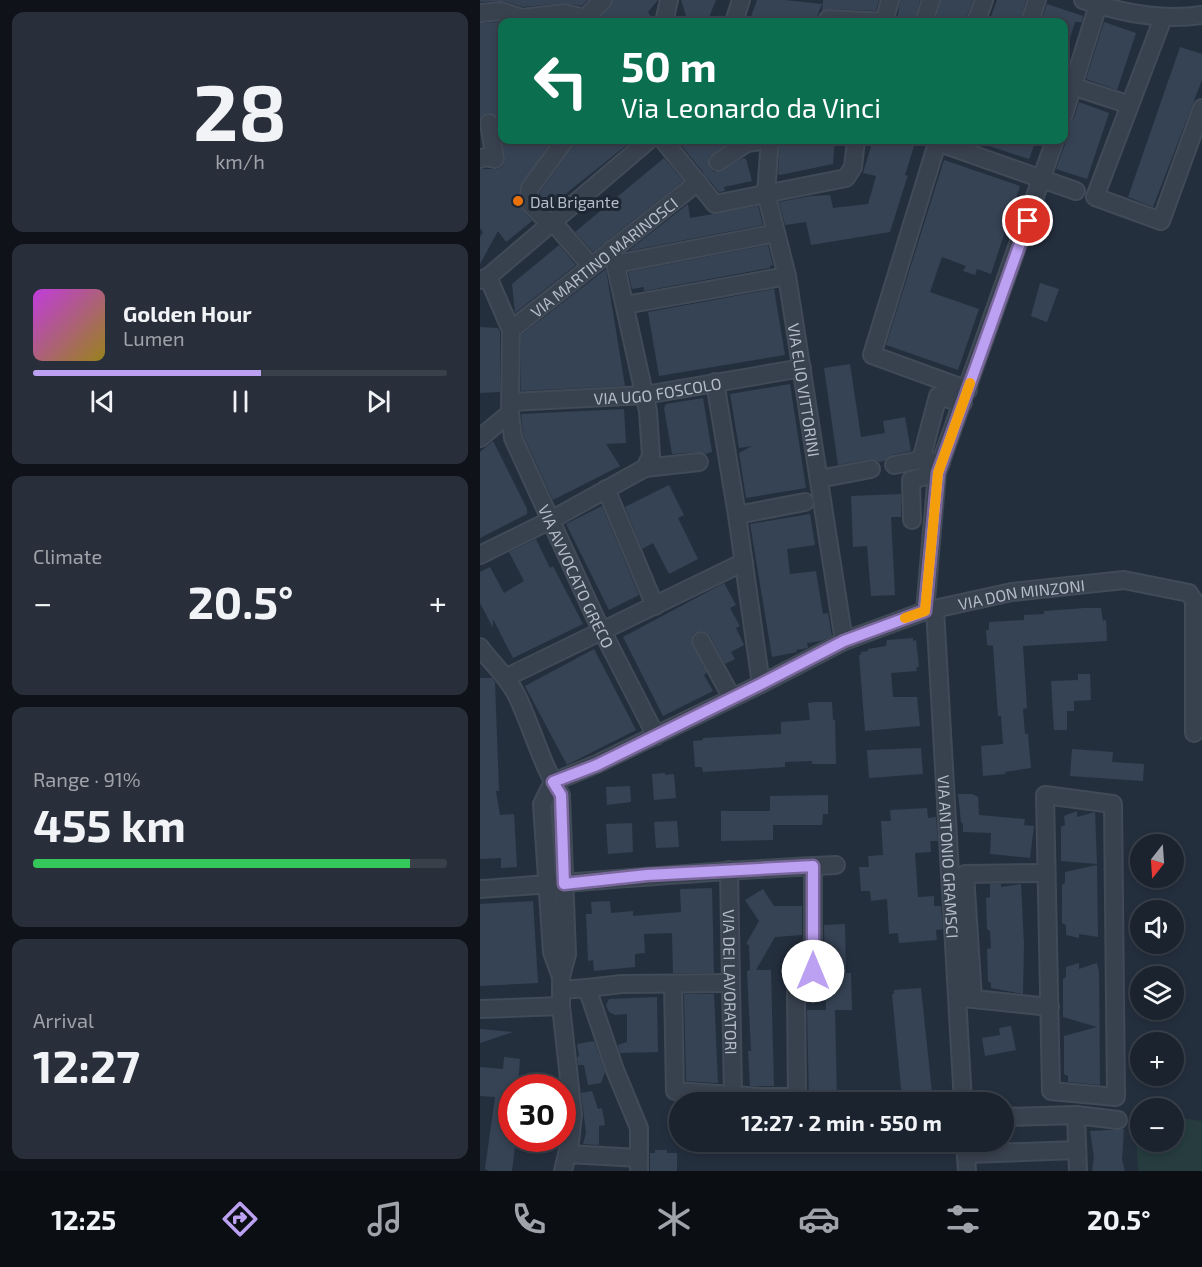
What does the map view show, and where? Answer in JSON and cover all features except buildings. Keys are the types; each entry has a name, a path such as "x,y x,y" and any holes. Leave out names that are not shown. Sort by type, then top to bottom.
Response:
{"street":[{"path":"589,18 603,0"},
{"path":"665,18 669,0"},
{"path":"735,18 741,0"},
{"path":"886,18 890,0"},
{"path":"925,18 931,0"},
{"path":"977,18 984,0"},
{"path":"1031,18 1037,0"},
{"path":"1130,105 1071,92 1090,2 1118,10 1163,18 1202,15"},
{"path":"480,13 499,5 523,18"},
{"path":"538,18 564,13 580,18"},
{"path":"1163,18 1095,197 1161,221 1202,108"},
{"path":"482,158 495,159 490,123"},
{"path":"562,144 530,188 528,202 591,266"},
{"path":"511,330 484,278 644,144"},
{"path":"666,144 715,204 846,178 853,167 856,144"},
{"path":"718,162 745,144"},
{"name":"VIA ELIO VITTORINI","path":"770,144 766,193 787,276 844,641"},
{"path":"936,144 872,355 966,397"},
{"path":"946,144 1076,191"},
{"name":"VIA ANTONIO GRAMSCI","path":"963,1092 965,998 930,610 939,468 1054,144"},
{"name":"VIA MARTINO MARINOSCI","path":"511,330 591,266 614,257 698,182"},
{"path":"645,468 651,456 645,395 614,257 776,233"},
{"path":"625,305 787,276"},
{"name":"VIA AVVOCATO GRECO","path":"511,330 513,438 549,521 656,736"},
{"name":"VIA UGO FOSCOLO","path":"511,407 645,395 802,368"},
{"path":"715,382 761,684"},
{"path":"921,460 938,396 966,397"},
{"path":"480,438 511,407"},
{"path":"894,465 921,460 939,468"},
{"path":"480,555 549,521 645,468 699,462"},
{"path":"912,520 911,480 939,468"},
{"path":"819,479 871,469"},
{"path":"606,489 655,606"},
{"path":"737,515 805,502"},
{"path":"507,677 744,562"},
{"name":"VIA DON MINZONI","path":"553,782 597,765 844,641 930,610 1012,592 1124,580 1189,593 1194,601 1194,733"},
{"path":"701,641 732,698"},
{"path":"480,647 507,677 518,697 553,782 561,795 567,954 561,991"},
{"path":"553,782 542,804 552,952 561,991 573,1115 563,1171"},
{"path":"1045,795 1113,804 1116,1097 1051,1091 1050,1006 1045,795"},
{"path":"797,1092 796,992 813,992 813,866"},
{"path":"480,889 564,884 647,875 836,866"},
{"name":"VIA DEI LAVORATORI","path":"729,870 733,1092"},
{"path":"1047,873 965,874 965,998 1050,1006"},
{"path":"480,1009 561,991 622,984 731,983"},
{"path":"622,984 623,993 662,992 665,1044"},
{"path":"673,984 675,1091 690,1092"},
{"path":"567,1154 639,1164 637,1122 615,1070 586,988"},
{"path":"1076,1116 1078,1171"},
{"path":"1014,1117 1076,1116 1118,1120"},
{"path":"966,1156 1077,1150"}],"green space":[{"path":"1184,1119 1202,1121 1202,1171 1138,1171 1137,1152 1184,1152"}],"slow traffic":[{"path":"905,618 925,611 938,473 970,383"}],"place":[{"name":"Dal Brigante","path":"518,201"}],"route":[{"path":"813,971 813,866 647,875 564,884 561,795 553,782 597,765 844,641 925,611 938,473 1028,221"}]}
